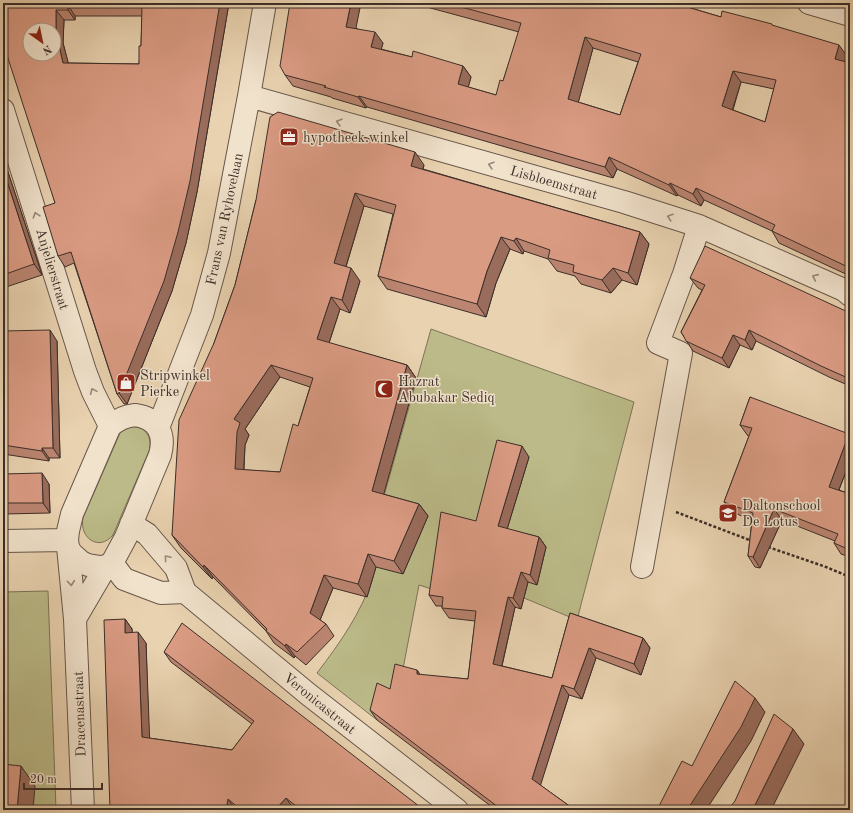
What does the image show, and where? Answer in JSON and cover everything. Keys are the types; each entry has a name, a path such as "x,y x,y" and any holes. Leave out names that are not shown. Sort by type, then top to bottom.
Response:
{"street":[{"name":"Frans van Ryhovelaan","path":"158,428 202,314 219,253 265,3"},
{"path":"809,3 850,15"},
{"name":"Lisbloemstraat","path":"249,96 624,202 699,226 844,290 850,295"},
{"name":"Anjelierstraat","path":"3,110 85,370 93,392 110,426"},
{"path":"642,567 681,353 658,343 684,274 699,226"},
{"path":"75,619 86,598 109,565 131,524 160,455 162,441 158,428 148,419 135,415 121,418 110,426 72,514 67,543 71,553 81,562 88,565 109,565 124,579 161,593 185,592"},
{"name":"Veronicastraat","path":"131,524 147,534 176,568 185,592 308,694 457,810"},
{"path":"3,541 67,543"},
{"name":"Dracenastraat","path":"67,543 75,619 83,810"}],"path":[{"path":"653,504 758,543"},
{"path":"766,546 850,577"}],"shaded area":[{"path":"431,329 634,402 577,620 524,598 438,591 419,585 398,695 377,720 317,673 334,650 356,615 373,577 362,574"},
{"path":"126,428 140,428 147,433 150,441 149,451 113,535 108,540 96,542 87,537 84,531 83,518 120,433"},
{"path":"48,591 56,810 3,810 3,592"}],"building":[{"path":"3,3 220,3 190,181 178,232 164,281 119,393 117,394 71,252 58,256 43,207 55,203 3,43","holes":["68,5 142,5 139,64 63,63 62,59 62,62 22,62 22,22 56,22 56,10 68,10"]},
{"path":"290,3 351,3 346,27 375,32 371,47 412,57 413,51 463,66 458,84 496,95 500,80 503,81 521,23 446,3 674,3 721,17 722,11 772,24 839,45 835,59 850,63 850,268 772,231 775,225 696,188 693,194 670,183 669,185 609,157 605,167 285,75 280,66","holes":["585,37 641,54 620,115 568,99","733,71 776,80 765,122 722,106"]},
{"path":"278,112 415,152 411,166 640,232 628,273 613,268 602,280 573,272 574,265 548,258 550,250 516,238 514,241 501,237 487,271 477,304 378,276 396,205 355,193 334,263 351,268 342,300 331,297 317,339 407,365 372,491 419,504 394,561 368,554 358,584 324,575 310,613 326,624 297,652 286,644 285,646 266,631 267,629 172,535 179,420 214,343 235,285 256,200 270,117","holes":["271,365 313,378 298,426 293,424 280,472 235,469 237,432 240,423 234,419"]},
{"path":"3,169 34,264 3,275"},
{"path":"705,246 850,313 850,379 749,330 745,340 733,335 722,358 686,341 681,332 705,285 690,278"},
{"path":"50,330 53,448 42,448 42,451 3,445 3,331"},
{"path":"750,397 849,434 829,487 850,494 850,550 834,543 838,534 774,509 753,557 748,556 753,513 724,502 752,428 740,425"},
{"path":"497,440 522,446 498,526 539,537 530,575 521,572 513,598 508,597 493,664 552,678 570,613 643,638 634,664 589,648 574,689 562,685 532,779 575,810 502,810 370,710 377,683 390,689 395,664 417,670 417,674 468,679 476,611 442,608 443,597 429,595 441,512 476,521"},
{"path":"42,473 43,503 3,503 3,474"},
{"path":"125,619 125,633 138,632 142,737 232,750 254,721 164,652 182,623 424,810 301,810 286,798 275,810 241,810 228,799 226,810 110,810 104,620"},
{"path":"735,681 755,698 741,727 687,810 657,810 682,761 692,766"},
{"path":"774,714 793,729 755,805 761,810 723,810 724,808 731,806 735,801"},
{"path":"3,764 21,766 17,810 3,810"}],"place":[{"name":"hypotheek.winkel","path":"289,137"},
{"name":"Stripwinkel Pierke","path":"126,383"},
{"name":"Hazrat Abubakar Sediq","path":"384,389"},
{"name":"Daltonschool De Lotus","path":"728,513"}]}
